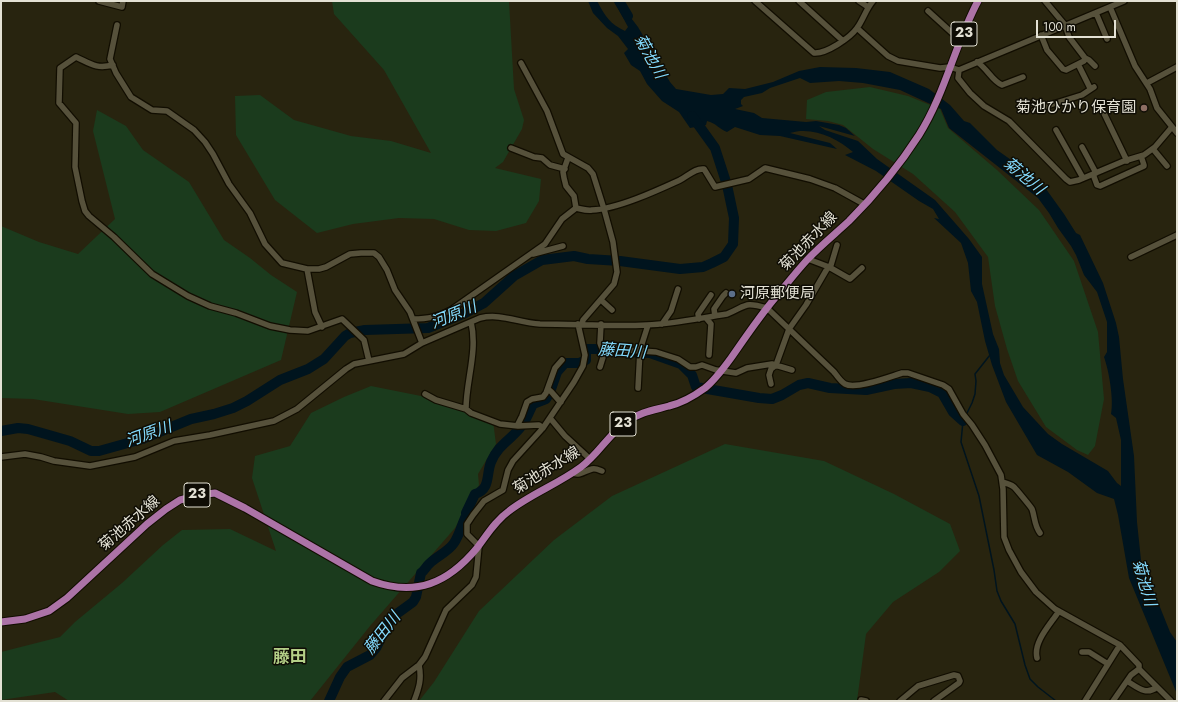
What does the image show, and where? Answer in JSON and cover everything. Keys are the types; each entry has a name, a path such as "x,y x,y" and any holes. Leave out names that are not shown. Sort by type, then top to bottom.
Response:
{"main road":[{"name":"菊池赤水線","path":"1,622 25,619 49,612 67,598 147,524 166,509 180,500 215,493 258,515 372,581 395,588 411,588 428,585 454,572 466,560 488,531 506,512 572,473 590,459 617,429 627,421 650,410 671,406 696,395 711,383 722,371 767,308 808,259 864,204 911,147 944,82 978,1"}],"street":[{"path":"100,1 122,7 123,1"},
{"path":"754,1 814,53 819,53 833,48 857,28 868,7 873,1"},
{"path":"799,1 842,40"},
{"path":"859,1 868,7"},
{"path":"1044,1 1065,25 1069,37 1085,58 1095,66"},
{"path":"857,28 888,56 898,61 959,70 1124,1"},
{"path":"959,70 958,78 970,93 984,106 1009,121 1066,180 1070,182 1141,156 1153,149 1175,129 1157,108 1147,83 1135,66 1110,7"},
{"path":"928,11 961,41"},
{"path":"1096,13 1107,39"},
{"path":"117,25 110,59 131,97 152,110 167,111 194,130 205,142 229,184 250,213 265,244 282,263 319,269 326,267 350,254 374,253 379,257 387,270 395,290 413,318 422,343"},
{"path":"1041,35 1046,50 1063,69 1066,70 1084,61 1085,58"},
{"path":"113,65 101,68 91,65 76,57 60,68 59,103 76,123 75,167 82,201 89,216 114,236 152,274 188,296 210,306 236,313 270,326 284,329 308,331 342,319 364,340 369,361"},
{"path":"384,701 397,683 420,665 446,610 472,585 476,577 478,546 468,534 467,524 484,501 503,490 512,461 543,428 583,366 585,354 580,324 614,284 617,272 604,209 593,174 588,168 563,154 547,111 521,62"},
{"path":"977,62 983,66 997,83 1002,85 1023,77"},
{"path":"1034,110 1082,95 1092,88 1078,64"},
{"path":"1147,83 1177,67"},
{"path":"1101,107 1126,161"},
{"path":"1056,130 1083,178"},
{"path":"1082,147 1095,173 1097,185 1100,186 1144,166 1141,156"},
{"path":"511,148 534,157 542,158 550,165 565,169"},
{"path":"1153,149 1167,166"},
{"path":"568,158 564,172 566,186 574,196 576,208"},
{"path":"576,208 590,211 604,209 648,194 681,180 699,168 704,169 715,187 741,182 756,175 765,168 810,179 829,186 864,204"},
{"path":"413,318 426,319 441,316 477,292 544,244 562,219 576,208"},
{"path":"1130,258 1177,235"},
{"path":"770,384 769,374 776,364 789,329 831,265 837,245"},
{"path":"531,253 534,254 563,246"},
{"path":"808,259 829,267 850,279 862,268"},
{"path":"307,268 315,312 322,327"},
{"path":"662,324 670,311 678,289"},
{"path":"715,316 714,309 726,293"},
{"path":"698,319 698,314 711,296"},
{"path":"600,300 612,310"},
{"path":"1,457 25,454 54,461 90,466 135,457 174,441 274,421 297,409 350,366 404,354 422,343 480,318 496,316 528,323 648,325 726,314 748,304 767,308 834,372 844,384 852,386 859,385 902,373 908,373 943,385 949,389 963,414 985,445 1001,475 1004,536 1009,550 1036,592 1059,611 1120,644 1139,665 1139,669 1171,701"},
{"path":"706,318 711,324 709,355"},
{"path":"466,410 466,398 473,353 471,322"},
{"path":"600,367 604,354 600,343 601,324"},
{"path":"638,388 640,350 648,325"},
{"path":"600,343 626,350 656,352 678,359 690,367 702,365 722,371 736,372 747,368 776,364 792,370"},
{"path":"517,426 527,402 532,399 543,397 548,389 555,368 562,360"},
{"path":"548,389 554,393 557,400 561,402"},
{"path":"425,394 436,400 500,424 517,426 539,425 543,428"},
{"path":"550,418 590,459"},
{"path":"572,473 577,475 584,474 591,469 602,471"},
{"path":"1002,482 1014,487 1030,505 1035,524 1040,532"},
{"path":"1037,658 1036,648 1039,640 1059,611"},
{"path":"1085,701 1120,644"},
{"path":"1082,652 1089,652 1108,664"},
{"path":"414,701 420,687 420,665"},
{"path":"1113,701 1127,681 1139,669"},
{"path":"900,701 918,686 954,675 958,676 960,681 959,683 934,701"},
{"path":"1127,681 1145,692 1152,691 1157,687"}],"green space":[{"path":"332,1 509,1 514,89 524,120 522,129 503,162 495,168 541,179 539,201 526,223 496,231 469,230 434,219 399,218 353,224 317,233 275,200 236,135 235,96 260,95 294,120 351,136 391,141 431,153 384,70 334,14"},
{"path":"870,87 908,96 940,109 948,128 997,170 1039,210 1074,261 1098,332 1104,399 1095,446 1088,455 1077,450 1046,427 1018,381 995,306 988,257 955,212 913,174 873,149 843,125 828,121 806,119 807,100 826,92"},
{"path":"97,110 126,126 143,150 189,182 224,240 271,275 297,292 281,360 160,412 128,414 33,399 1,398 1,226 39,242 78,254 115,219 93,131"},
{"path":"371,386 421,396 493,421 496,444 478,474 479,485 455,528 370,626 310,701 69,701 55,692 1,700 1,652 60,637 75,622 182,530 230,529 276,551 252,478 255,456 290,446 311,413"},
{"path":"725,444 824,461 894,494 950,524 960,551 939,572 893,602 866,634 857,701 419,701 434,682 479,611 554,540 612,496"}],"water":[{"path":"588,1 597,1 608,19 625,31 628,27 614,1 618,1 638,27 670,82 676,89 711,95 723,94 729,88 745,89 773,82 799,71 820,67 856,68 890,72 929,89 950,105 964,121 970,123 997,150 1024,169 1046,189 1076,233 1080,235 1103,283 1116,323 1134,456 1137,522 1141,560 1170,632 1177,642 1177,694 1129,578 1114,499 1097,493 1068,472 1037,455 1006,402 992,365 985,341 977,302 971,291 968,263 961,243 934,218 939,219 933,209 876,171 845,155 853,152 840,142 815,132 798,131 790,133 830,143 837,149 780,136 760,135 735,127 727,132 707,121 706,125 690,128 679,112 662,101 647,84 640,71 631,65 624,53 628,49 618,36 607,28 593,13","holes":["800,78 810,83 839,81 863,83 900,90 941,109 949,128 1038,198 1071,246 1084,275 1097,292 1107,322 1107,352 1104,357 1108,370 1112,401 1111,414 1116,418 1121,440 1121,486 1108,471 1048,434 1023,407 1004,375 1000,363 999,349 993,334 982,284 982,257 969,239 935,200 877,159 858,141 825,130 819,126 855,136 846,128 839,125 816,121 806,122 762,118 754,113 735,109 743,106 741,104 741,100 744,97 762,93 770,88"]}],"waterway":[{"name":"菊池川","path":"619,1 628,16"},
{"name":"河原川","path":"1,431 18,428 28,429 70,441 91,451 99,451 142,439 191,419 233,408 247,401 280,380 308,369 324,359 345,336 350,333 365,330 428,328 465,313 484,303 514,276 542,260 574,256 588,259 620,261 680,269 703,267 712,263 724,257 733,244 734,218 727,185 715,148 692,116"},
{"name":"藤田川","path":"329,701 340,677 347,667 370,655 376,648 391,618 413,602 416,597 421,573 429,564 449,549 454,543 475,494 484,489 486,485 491,462 498,450 523,424 533,404 546,399 557,372 565,363 579,363 586,360 586,349 609,349 625,352 650,353 681,364 692,375 696,387 759,398 772,399 799,385 808,383 830,388 866,390 894,384 911,383 930,387 942,393 953,412 963,421"},
{"path":"990,355 975,374 975,394 963,421 961,442 979,496 997,591 1001,601 1015,624 1030,679 1056,701"}],"place":[{"name":"菊池ひかり保育園","path":"1144,108"},
{"name":"河原郵便局","path":"732,294"}],"district":[{"name":"藤田","path":"290,658"}]}
